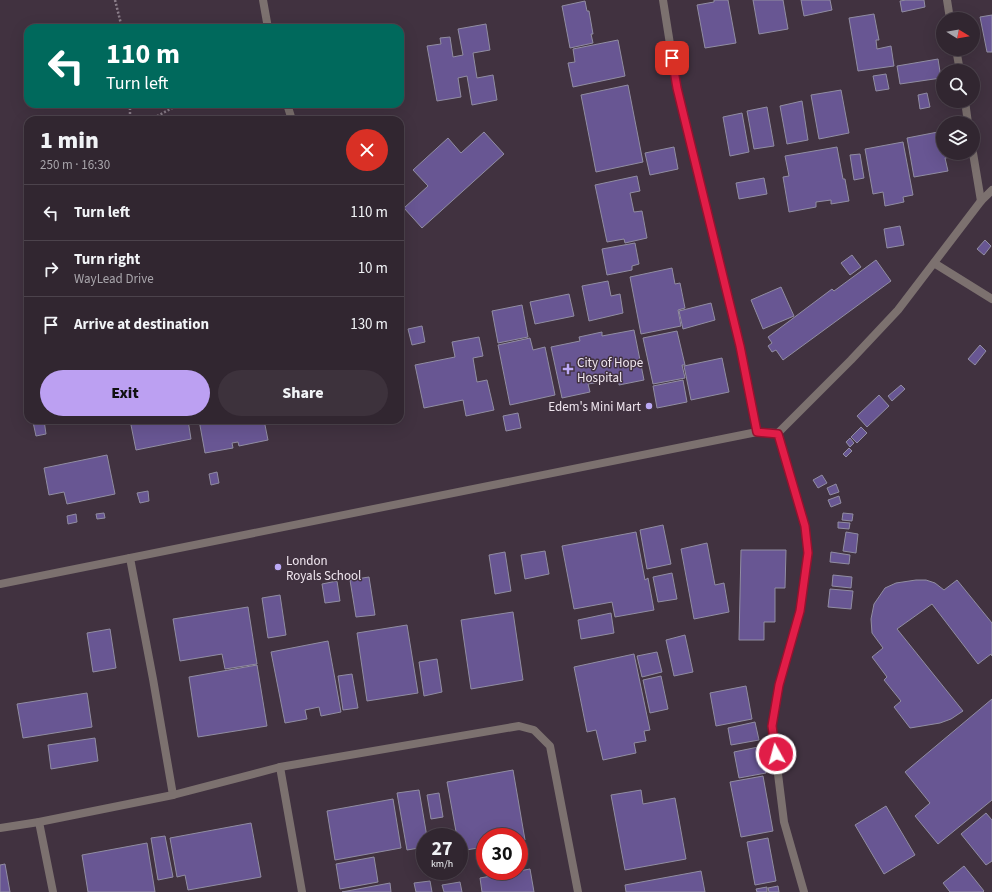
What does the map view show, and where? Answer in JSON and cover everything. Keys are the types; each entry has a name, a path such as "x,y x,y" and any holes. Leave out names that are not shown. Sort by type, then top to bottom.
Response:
{"street":[{"path":"263,0 267,24"},
{"path":"663,0 677,88 740,346 757,432"},
{"path":"947,0 949,12"},
{"path":"974,160 981,201"},
{"path":"778,434 898,310 981,201 992,190"},
{"path":"934,263 992,299"},
{"path":"0,584 757,432 778,434"},
{"path":"778,434 805,526 808,553 800,611 779,685 772,726 784,822 804,892"},
{"path":"130,558 173,795"},
{"path":"0,828 39,822 173,795 280,767 519,726 534,730 550,746 578,892"},
{"path":"280,767 302,892"},
{"path":"39,822 53,892"}],"path":[{"path":"115,0 121,24"},
{"path":"157,116 172,108"}],"building":[{"path":"714,0 728,0 736,43 705,48 697,5 714,2"},
{"path":"753,0 783,0 788,29 759,34"},
{"path":"801,0 830,0 832,10 804,16"},
{"path":"924,0 925,7 902,12 900,1"},
{"path":"585,1 587,11 589,11 593,43 570,48 562,6"},
{"path":"874,14 879,40 876,40 877,49 891,46 894,66 858,71 849,18"},
{"path":"992,15 992,52 987,52 980,17"},
{"path":"486,24 490,50 473,53 477,78 493,75 497,100 472,105 467,76 458,78 461,97 437,101 427,46 441,44 440,38 450,37 453,57 463,55 458,29"},
{"path":"618,40 625,76 573,87 568,63 575,62 573,49"},
{"path":"938,59 939,64 936,64 936,79 900,84 897,66"},
{"path":"886,74 889,89 876,91 873,76"},
{"path":"628,85 643,162 596,172 581,95"},
{"path":"841,90 849,133 819,139 811,95"},
{"path":"927,93 930,107 920,109 918,95"},
{"path":"802,101 808,140 787,144 780,106"},
{"path":"767,107 774,146 754,149 747,111"},
{"path":"742,113 749,152 730,156 723,117"},
{"path":"484,132 504,154 422,228 404,208 428,186 413,170 448,138 461,153"},
{"path":"936,132 936,160 945,160 948,171 914,177 907,138"},
{"path":"903,142 913,195 903,197 904,202 885,206 883,192 873,194 865,149"},
{"path":"674,147 678,169 650,175 645,153"},
{"path":"837,147 849,201 831,204 831,200 816,202 816,207 789,212 783,177 789,176 785,156"},
{"path":"860,154 864,178 854,180 850,155"},
{"path":"637,176 640,191 630,193 634,212 642,211 647,238 625,243 624,239 607,242 595,185"},
{"path":"764,178 767,194 739,199 736,183"},
{"path":"900,226 904,245 887,248 884,229"},
{"path":"985,240 991,246 984,255 977,249"},
{"path":"635,243 639,264 632,266 632,270 607,275 602,249"},
{"path":"852,255 861,267 850,275 841,263"},
{"path":"876,260 891,281 783,360 776,350 772,352 768,346 772,343 768,337 832,289 834,291"},
{"path":"672,268 675,284 680,283 685,308 678,310 681,326 641,334 630,277"},
{"path":"608,281 611,296 620,294 623,313 589,321 582,286"},
{"path":"781,287 794,316 763,329 751,300"},
{"path":"569,294 574,316 535,324 530,302"},
{"path":"711,303 715,320 683,329 679,311"},
{"path":"522,305 528,337 498,343 492,311"},
{"path":"422,326 425,342 412,345 408,329"},
{"path":"634,330 644,380 619,385 618,376 605,378 606,381 588,384 590,392 562,398 551,347 580,341 579,337 602,332 602,336"},
{"path":"677,331 685,365 682,365 685,378 653,384 643,338"},
{"path":"479,337 483,356 473,358 477,382 487,380 494,410 466,416 463,400 424,408 415,365 455,357 452,342"},
{"path":"530,338 533,350 545,347 555,395 510,405 498,345"},
{"path":"980,345 986,351 975,365 968,359"},
{"path":"722,358 729,392 691,400 684,366"},
{"path":"683,380 687,402 657,408 653,386"},
{"path":"901,385 905,389 892,401 888,396"},
{"path":"879,395 889,406 867,427 857,416"},
{"path":"518,413 521,428 506,431 503,416"},
{"path":"33,424 45,424 46,434 36,436"},
{"path":"131,424 189,424 191,439 136,450"},
{"path":"200,424 265,424 268,440 239,446 238,442 232,443 233,448 205,453"},
{"path":"861,427 867,433 857,443 851,437"},
{"path":"850,438 854,443 850,447 846,442"},
{"path":"849,448 852,451 846,457 843,454"},
{"path":"107,455 115,494 67,504 64,492 49,495 44,468"},
{"path":"217,472 219,483 211,485 209,474"},
{"path":"822,475 827,483 818,488 813,480"},
{"path":"836,484 839,492 830,495 827,488"},
{"path":"148,491 149,501 140,503 137,493"},
{"path":"839,496 841,503 831,507 828,500"},
{"path":"104,513 105,518 97,519 96,514"},
{"path":"843,513 853,514 852,521 842,520"},
{"path":"76,514 77,522 68,524 67,516"},
{"path":"838,522 850,523 849,529 838,528"},
{"path":"663,525 671,564 647,569 640,530"},
{"path":"636,532 645,580 648,578 654,610 615,617 612,602 574,609 562,546"},
{"path":"846,532 858,534 856,553 843,551"},
{"path":"707,543 715,585 724,583 729,612 694,619 681,549"},
{"path":"741,550 786,550 785,588 775,588 775,622 764,622 764,640 739,640"},
{"path":"545,551 549,574 525,579 521,555"},
{"path":"505,552 511,591 495,594 489,555"},
{"path":"831,552 850,555 849,564 830,562"},
{"path":"672,573 677,599 658,602 653,577"},
{"path":"833,575 852,577 851,588 832,586"},
{"path":"369,577 375,615 356,617 350,580"},
{"path":"926,580 935,583 944,590 957,580 992,623 992,656 991,654 978,664 932,604 897,629 963,711 951,719 940,723 910,728 894,707 901,701 884,680 887,677 872,657 883,648 872,633 871,619 874,604 885,588 896,583"},
{"path":"337,581 340,601 325,603 322,584"},
{"path":"830,589 853,591 851,609 828,607"},
{"path":"280,595 286,635 268,638 262,598"},
{"path":"248,607 257,664 225,669 222,654 180,661 173,619"},
{"path":"513,612 523,680 471,689 461,620"},
{"path":"611,613 614,633 581,639 578,620"},
{"path":"407,625 418,693 367,701 357,633"},
{"path":"110,629 116,668 93,672 87,633"},
{"path":"685,635 693,672 674,676 666,640"},
{"path":"328,641 341,712 321,716 319,707 305,710 307,719 285,723 271,652"},
{"path":"657,652 662,672 642,677 637,656"},
{"path":"634,654 650,730 644,731 646,741 634,743 636,753 603,760 596,730 587,732 574,667"},
{"path":"437,659 442,692 424,696 419,662"},
{"path":"257,665 267,726 198,737 189,677"},
{"path":"352,674 358,708 343,710 338,676"},
{"path":"661,676 668,709 650,713 643,680"},
{"path":"746,686 752,719 716,726 710,693"},
{"path":"87,693 92,727 23,738 17,704"},
{"path":"992,699 992,800 938,844 915,816 930,803 905,772"},
{"path":"755,722 759,740 731,745 728,728"},
{"path":"95,738 98,761 51,769 48,745"},
{"path":"768,745 771,759 763,760 766,773 739,778 734,752"},
{"path":"513,770 523,828 476,828 476,848 468,850 468,828 455,828 447,782"},
{"path":"763,776 773,831 741,837 730,782"},
{"path":"419,790 425,828 416,828 416,848 407,850 397,793"},
{"path":"641,790 643,804 675,798 686,859 625,870 611,795"},
{"path":"439,793 443,817 431,819 427,795"},
{"path":"393,799 401,848 335,860 327,811"},
{"path":"886,806 915,855 884,874 855,825"},
{"path":"986,813 992,820 992,861 986,865 961,834"},
{"path":"251,823 261,877 188,890 185,875 177,877 170,838"},
{"path":"165,836 173,877 158,880 151,838"},
{"path":"768,838 776,881 755,885 747,842"},
{"path":"147,843 155,892 88,892 82,855"},
{"path":"374,857 378,882 340,889 336,864"},
{"path":"5,864 10,892 0,892 0,865"},
{"path":"964,866 984,891 983,892 950,892 943,883"},
{"path":"528,869 530,869 534,892 482,892 480,880 528,880"},
{"path":"701,871 705,892 626,892 625,885"},
{"path":"430,881 432,892 416,892 414,883"},
{"path":"460,882 462,892 444,892 442,885"},
{"path":"390,883 391,892 342,892"},
{"path":"778,886 779,892 769,892 768,888"},
{"path":"767,887 767,892 757,892 756,889"}],"place":[{"name":"City of Hope Hospital","path":"568,369"},
{"name":"Edem's Mini Mart","path":"649,406"},
{"name":"London Royals School","path":"278,567"}],"route":[{"path":"672,58 677,88 740,346 757,432 778,434 805,526 808,553 800,611 779,685 772,726 776,754"}]}
